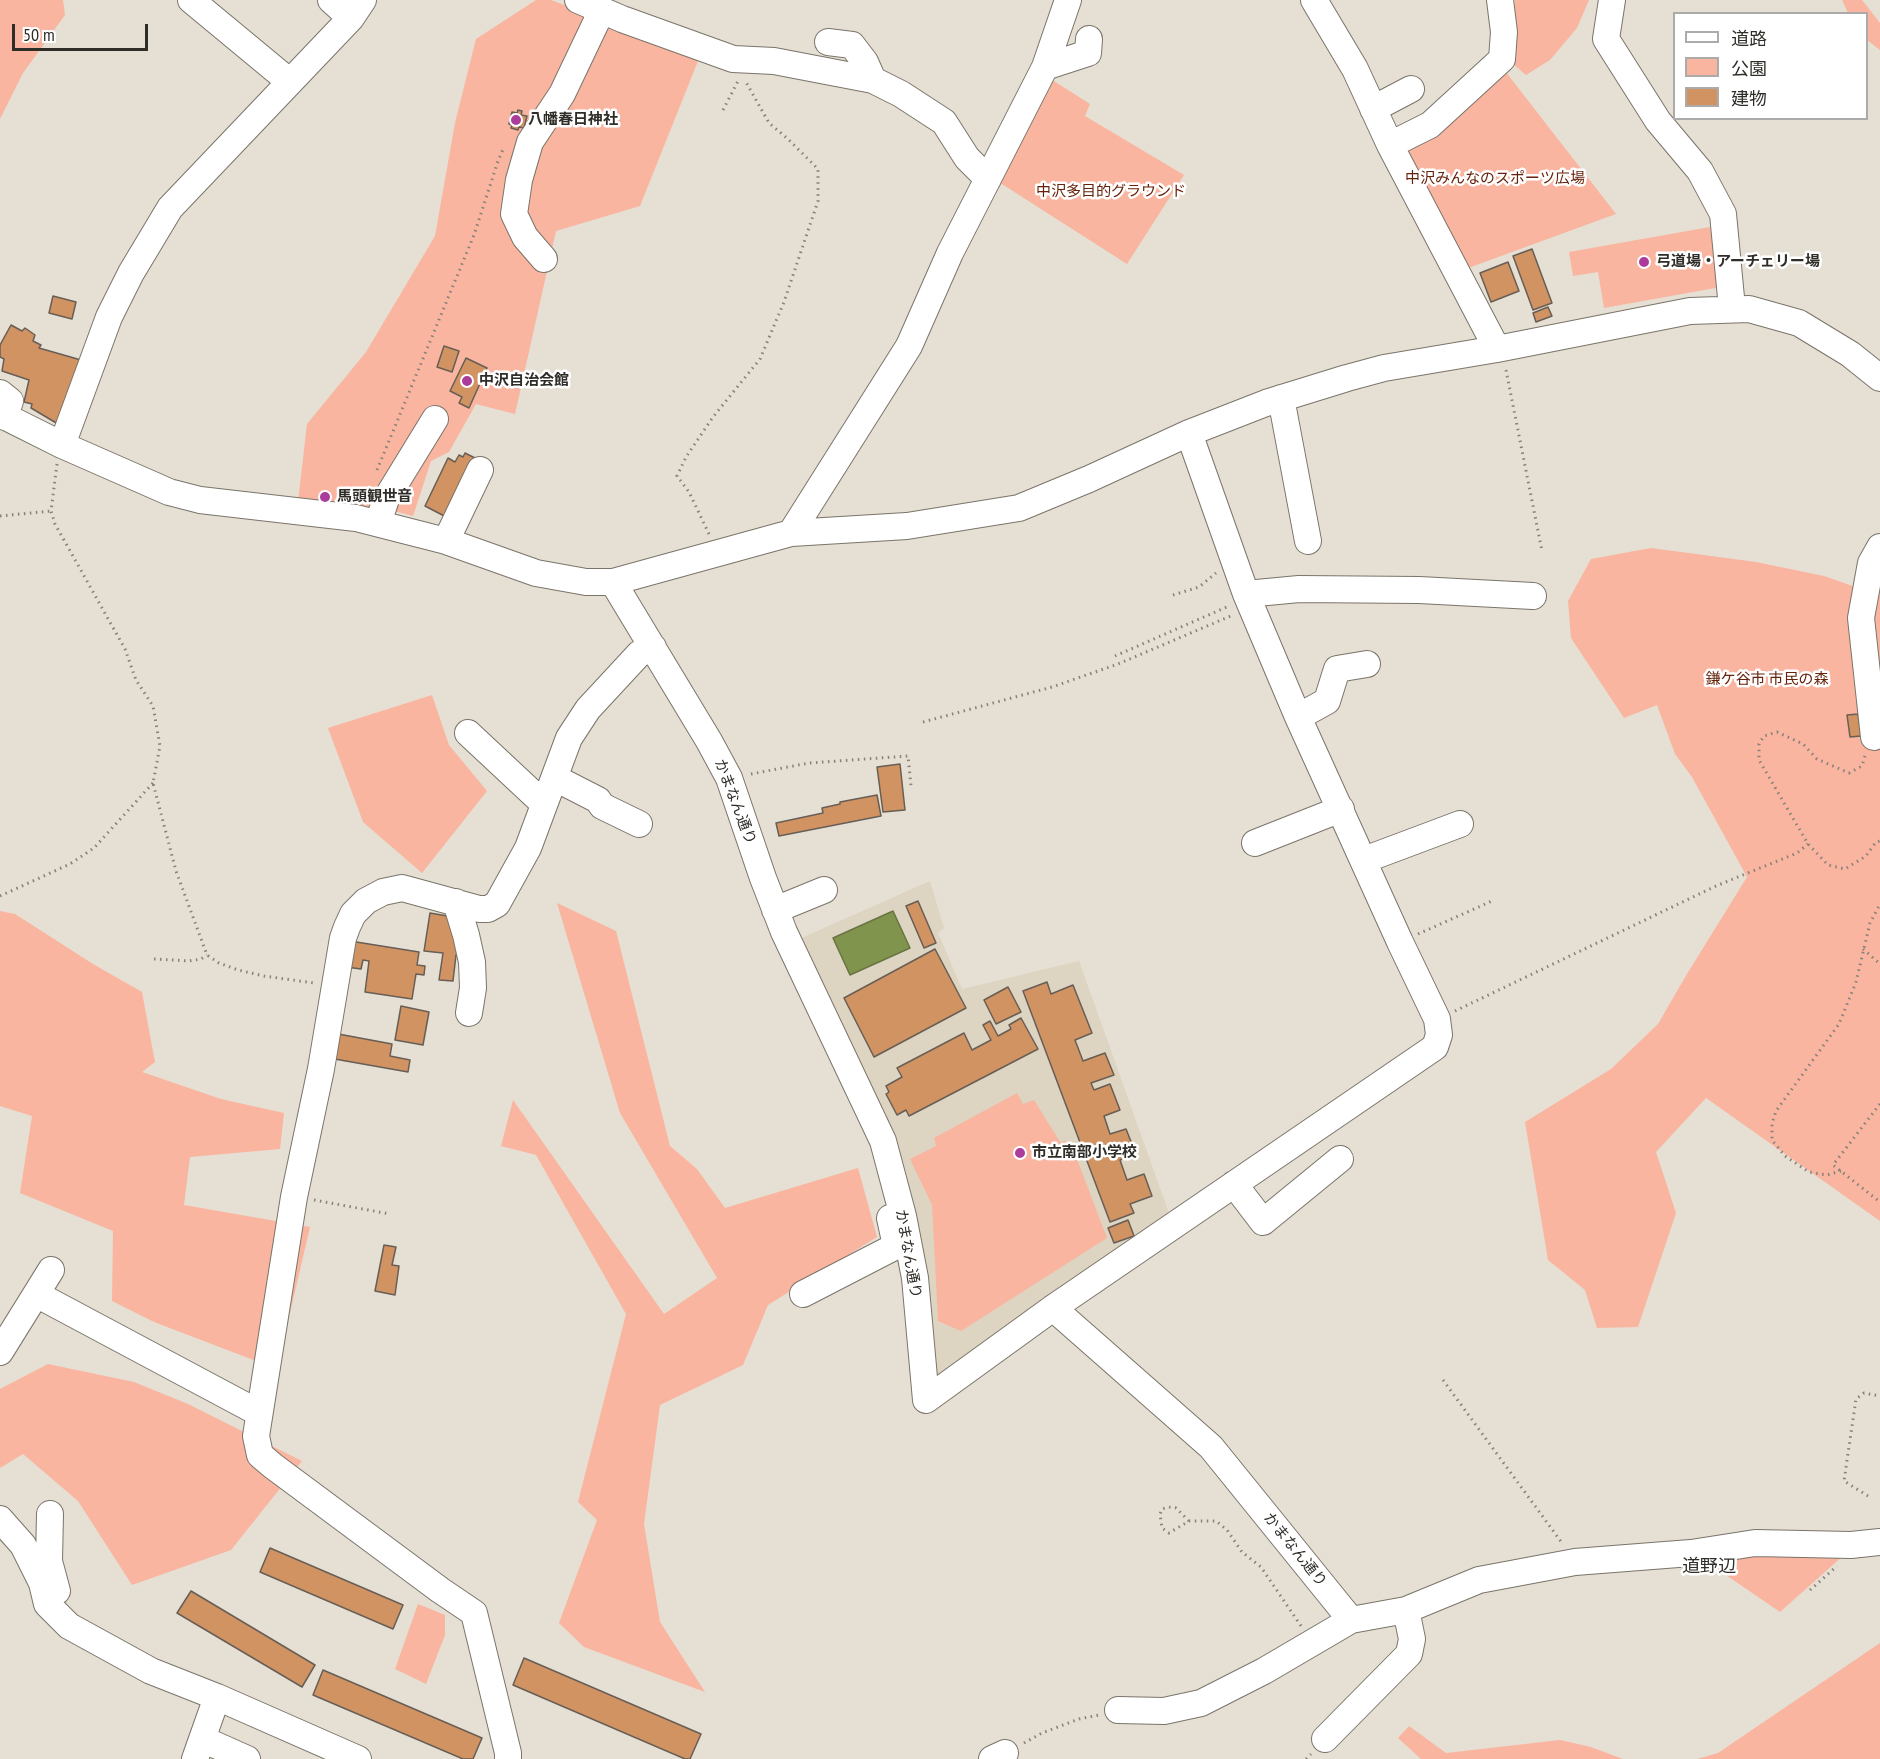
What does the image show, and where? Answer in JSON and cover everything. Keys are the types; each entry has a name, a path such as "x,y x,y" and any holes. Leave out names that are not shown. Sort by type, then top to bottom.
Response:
{"street":[{"path":"191,0 290,82"},
{"path":"62,445 110,317 154,232 170,208 357,9 331,0"},
{"path":"578,0 618,10 734,59 774,61 873,81 901,94 944,122 967,158 988,179"},
{"path":"790,533 909,346 950,253 1045,67 1068,0"},
{"path":"1314,0 1355,69 1390,146 1497,349"},
{"path":"1390,146 1430,125 1502,59 1504,32 1500,0"},
{"path":"1612,0 1606,39 1658,122 1700,171 1723,214 1732,308"},
{"path":"544,259 525,237 514,214 519,180 530,142 618,10"},
{"path":"847,40 865,62 873,81"},
{"path":"1045,67 1092,52"},
{"path":"1373,109 1411,89"},
{"path":"2,408 62,445 169,492 200,500 356,518 446,541 536,573 586,582 614,582 790,533 907,526 1019,508 1189,433 1281,398 1384,368 1497,349 1690,311 1749,309 1799,323 1850,354 1880,378"},
{"path":"1281,398 1308,541"},
{"path":"378,523 386,499 435,418"},
{"path":"1053,1308 1435,1047 1439,1035 1437,1019 1298,717 1248,600 1189,433"},
{"path":"446,541 480,470"},
{"path":"1874,737 1861,618 1871,563 1880,548"},
{"name":"かまなん通り","path":"614,582 729,778 776,910 808,985 884,1142 903,1216 915,1278 926,1400 1053,1308 1211,1447 1351,1620"},
{"path":"1248,600 1299,589 1419,590 1533,596"},
{"path":"508,1759 474,1613 260,1455 256,1436 294,1197 321,1070 343,938 353,914 366,901 383,892 402,888 479,909 488,909 497,904 528,848 569,738 588,709 639,654 653,647"},
{"path":"1298,717 1327,701 1337,669 1366,664"},
{"path":"468,733 544,804"},
{"path":"555,778 598,800 602,806 639,824"},
{"path":"1255,843 1341,809"},
{"path":"1364,860 1460,824"},
{"path":"776,910 824,890"},
{"path":"456,902 472,963 473,988 469,1013"},
{"path":"802,1294 896,1246 881,1179 879,1153 884,1142"},
{"path":"1234,1184 1263,1222 1340,1159"},
{"path":"0,1352 51,1270"},
{"path":"36,1294 259,1413"},
{"path":"50,1514 49,1561 58,1595 71,1617 69,1626"},
{"path":"0,1519 23,1545 42,1583 48,1604 69,1626 150,1671 217,1697 358,1759"},
{"path":"1118,1710 1164,1711 1201,1703 1264,1671 1351,1620 1406,1610 1479,1580 1575,1562 1691,1553 1755,1543 1851,1545 1880,1542"},
{"path":"1325,1740 1408,1654 1412,1639 1406,1610"},
{"path":"217,1697 198,1749 247,1759"}],"path":[{"path":"717,555 689,492 677,476 686,457 713,417 760,359 784,302 818,201 818,169 788,138 769,123 741,74 723,110"},
{"path":"374,476 474,235 505,145"},
{"path":"1497,349 1504,364 1542,551"},
{"path":"62,445 51,511 70,553 125,649 136,680 153,706 160,746 153,783 176,871 207,955 219,963 238,970 334,986"},
{"path":"0,516 51,511"},
{"path":"1173,595 1199,587 1233,559"},
{"path":"1115,656 1248,600"},
{"path":"923,722 1052,687 1107,668 1248,600"},
{"path":"1874,737 1867,749 1862,766 1849,773 1817,759 1803,744 1778,732 1764,736 1759,744 1759,760 1809,844 1828,865 1845,868 1866,856 1876,842 1880,841"},
{"path":"729,778 809,764 908,756 911,786"},
{"path":"0,896 70,864 94,848 153,783"},
{"path":"1437,1019 1716,886 1797,853 1809,844"},
{"path":"1400,942 1492,901"},
{"path":"1841,1171 1827,1176 1809,1172 1785,1156 1772,1140 1772,1124 1776,1111 1839,1024 1856,982 1870,923 1880,904"},
{"path":"1863,949 1880,964"},
{"path":"154,959 189,961 201,959 207,955"},
{"path":"1880,1104 1833,1165 1880,1202"},
{"path":"294,1197 390,1214"},
{"path":"1443,1380 1575,1562"},
{"path":"1868,1496 1844,1481 1856,1399 1864,1394 1880,1396"},
{"path":"1189,1521 1176,1508 1162,1509 1160,1514 1162,1528 1169,1533 1189,1521 1216,1521 1227,1530 1242,1552 1261,1568 1312,1642"},
{"path":"1810,1590 1853,1553 1851,1545"},
{"path":"998,1756 1042,1733 1070,1722 1118,1710"}],"shaded area":[{"name":"市立南部小学校","path":"930,881 944,928 938,933 962,989 1079,961 1170,1216 934,1380 911,1213 797,940"},
{"path":"893,911 910,948 850,975 833,938"}],"green space":[{"path":"0,0 63,0 65,15 23,73 0,119"},
{"path":"536,0 551,0 700,56 640,206 556,231 515,414 476,404 449,452 431,461 413,516 383,508 298,502 307,424 366,352 435,236 455,123 476,39"},
{"path":"1515,0 1589,0 1577,28 1550,60 1526,75 1506,58"},
{"path":"1842,0 1862,0 1880,23 1880,50 1868,41 1868,12 1848,12"},
{"name":"中沢みんなのスポーツ広場","path":"1502,67 1616,214 1460,271 1397,149"},
{"name":"中沢多目的グラウンド","path":"1046,76 1090,104 1085,116 1184,175 1127,264 994,179"},
{"name":"弓道場・アーチェリー場","path":"1710,227 1721,287 1604,308 1598,272 1573,276 1569,252"},
{"name":"鎌ケ谷市 市民の森","path":"1651,548 1756,562 1824,576 1861,589 1880,562 1880,1221 1706,1098 1656,1152 1676,1213 1638,1327 1597,1328 1585,1290 1548,1260 1525,1122 1611,1069 1658,1024 1747,877 1692,777 1675,754 1657,705 1624,718 1571,638 1568,601 1591,559"},
{"path":"432,695 449,745 487,791 422,873 363,822 328,728"},
{"path":"557,903 616,931 670,1146 697,1169 725,1208 858,1168 877,1237 768,1305 743,1365 660,1405 644,1524 660,1622 705,1692 584,1647 559,1623 597,1520 578,1502 626,1314 536,1155 501,1146 513,1100 664,1314 717,1278 620,1113"},
{"path":"0,911 15,914 142,992 155,1062 142,1072 221,1099 284,1113 280,1149 190,1157 184,1205 310,1227 277,1369 154,1322 112,1301 113,1231 20,1193 32,1116 0,1106"},
{"path":"1017,1093 1023,1104 1034,1100 1060,1142 1070,1141 1107,1238 961,1331 938,1321 932,1205 910,1159 936,1146 934,1138"},
{"path":"48,1364 134,1382 188,1404 302,1461 231,1550 132,1585 78,1501 23,1454 0,1468 0,1389"},
{"path":"1758,1547 1844,1555 1780,1612 1701,1558"},
{"path":"418,1604 445,1615 445,1635 426,1684 395,1669"},
{"path":"1880,1643 1880,1759 1697,1759 1718,1753"},
{"path":"1409,1726 1446,1753 1560,1740 1591,1747 1623,1759 1421,1759 1398,1738"}],"building":[{"path":"518,110 522,111 521,115 527,116 524,128 519,127 518,130 511,128 512,125 509,124 512,112 517,113"},
{"path":"1532,249 1552,303 1533,310 1513,256"},
{"path":"1508,262 1519,291 1491,302 1480,273"},
{"path":"53,296 76,302 72,319 49,313"},
{"path":"1548,307 1552,316 1536,322 1533,313"},
{"path":"11,325 22,331 25,328 35,335 33,341 41,345 39,348 81,360 58,424 31,408 32,404 24,402 29,380 2,371 4,359 0,357 0,345"},
{"path":"444,346 459,351 452,372 437,367"},
{"path":"466,358 487,368 469,408 459,403 462,397 450,391"},
{"path":"465,453 479,460 450,519 425,506 448,458 455,462 459,455 463,457"},
{"path":"1858,714 1861,736 1850,737 1847,715"},
{"path":"900,764 905,810 883,812 877,767"},
{"path":"877,795 881,816 779,836 776,823 823,813 822,808 840,804 840,802"},
{"path":"918,901 936,943 924,948 906,906"},
{"path":"430,913 459,918 463,956 456,955 453,981 439,980 443,953 424,951"},
{"path":"350,941 419,952 417,965 425,966 424,975 416,974 412,999 365,992 369,961 363,960 361,969 346,967"},
{"path":"935,949 966,1008 874,1057 844,998"},
{"path":"1047,982 1051,994 1073,985 1092,1033 1075,1040 1083,1061 1105,1053 1114,1075 1091,1083 1094,1090 1110,1084 1120,1110 1104,1116 1110,1134 1126,1129 1136,1154 1120,1160 1127,1180 1144,1174 1152,1196 1130,1204 1134,1213 1110,1222 1023,991"},
{"path":"1008,987 1021,1012 996,1024 984,1000"},
{"path":"401,1006 429,1012 423,1045 395,1040"},
{"path":"1021,1018 1038,1049 909,1116 906,1110 897,1115 886,1094 889,1092 886,1086 902,1077 897,1068 964,1033 972,1050 991,1040 983,1025 990,1021 998,1036 1011,1029 1009,1025"},
{"path":"333,1033 392,1044 390,1056 410,1060 408,1072 329,1058"},
{"path":"1128,1220 1134,1236 1114,1243 1108,1228"},
{"path":"384,1245 396,1247 392,1265 399,1266 395,1295 375,1291"},
{"path":"270,1548 403,1605 393,1629 260,1572"},
{"path":"191,1591 315,1665 302,1687 177,1613"},
{"path":"524,1658 701,1734 690,1759 685,1759 513,1685"},
{"path":"323,1670 482,1738 473,1759 463,1759 313,1695"}],"place":[{"name":"八幡春日神社","path":"516,120"},
{"name":"弓道場・アーチェリー場","path":"1644,262"},
{"name":"中沢自治会館","path":"467,381"},
{"name":"馬頭観世音","path":"325,497"},
{"name":"市立南部小学校","path":"1020,1153"}],"district":[{"name":"道野辺","path":"1709,1567"}]}
